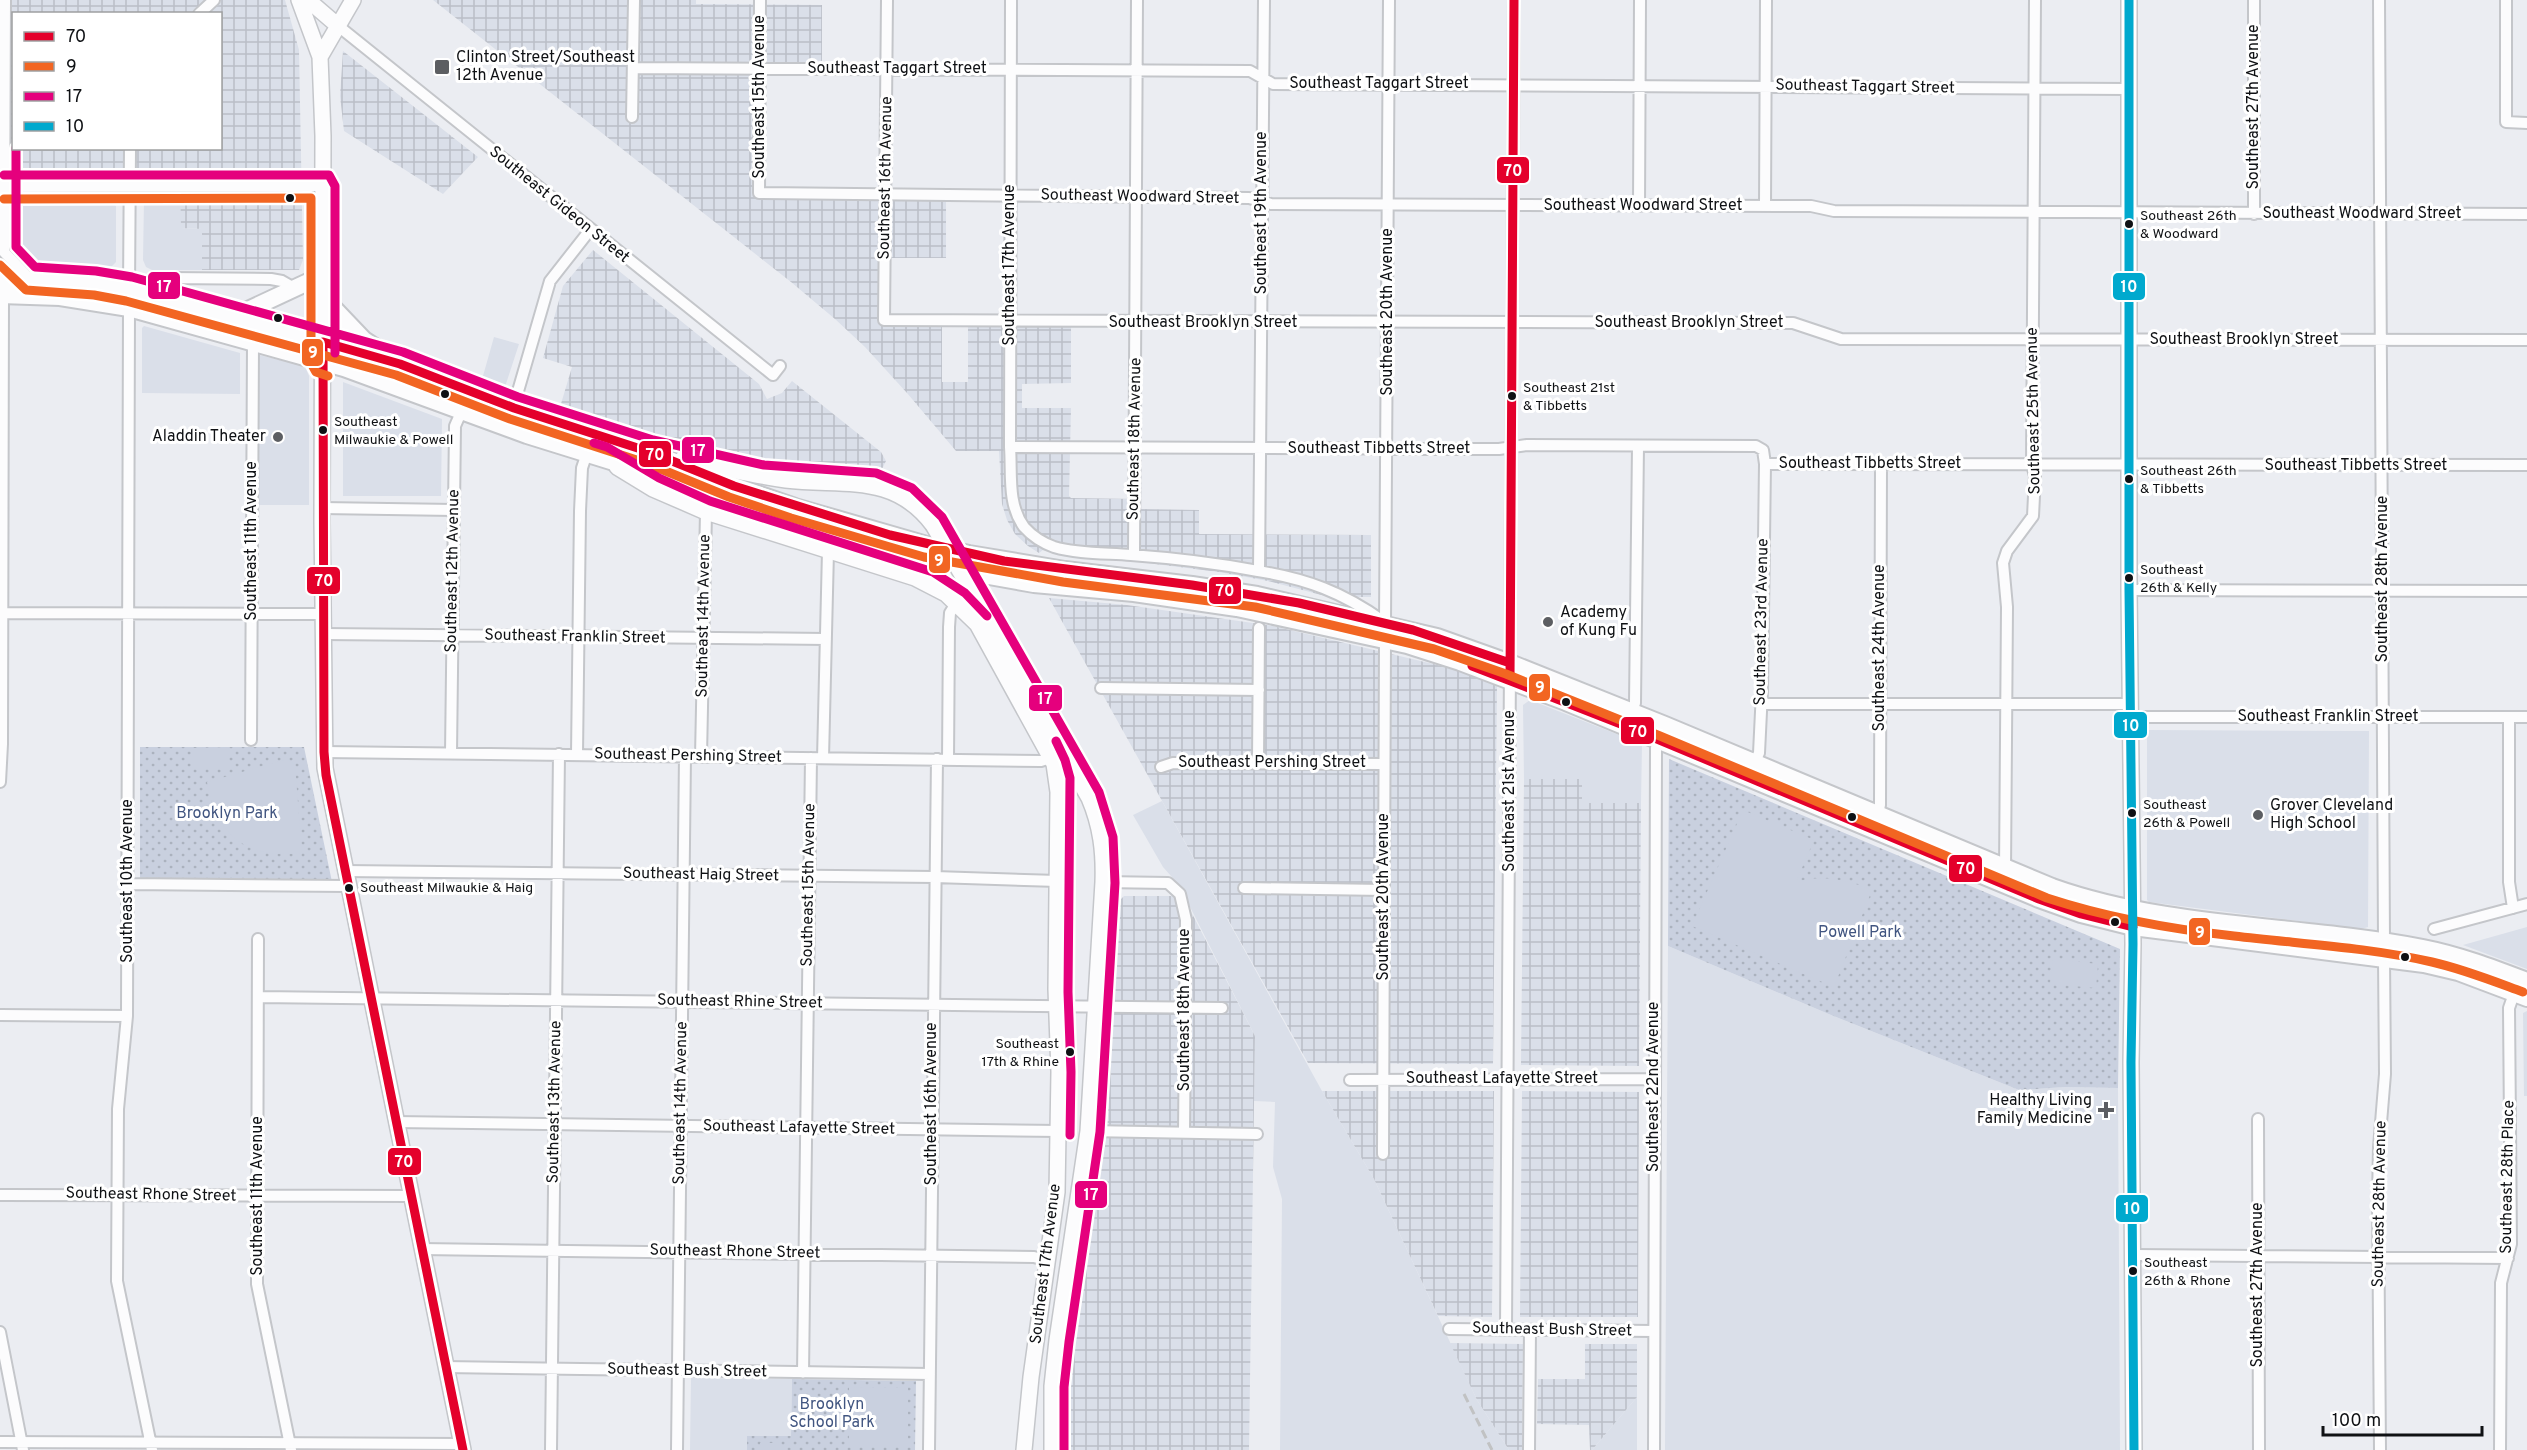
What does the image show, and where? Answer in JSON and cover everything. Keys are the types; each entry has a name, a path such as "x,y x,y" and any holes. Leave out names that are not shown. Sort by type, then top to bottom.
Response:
{"main road":[{"path":"233,317 323,275"},
{"path":"1,290 30,279 95,283 129,289 400,364 514,408 650,452 734,486 795,507 927,545 1065,570 1257,595 1385,631 1510,680 1662,732 2004,875 2073,912 2133,927 2384,950 2448,953 2522,987"},
{"path":"108,303 129,289"},
{"path":"1,290 108,303 363,374 507,429 594,455 755,511 950,569 1024,583 1134,593 1437,637 1510,663 1629,719"},
{"path":"129,308 148,294"},
{"path":"323,297 364,340 400,364"},
{"path":"2004,875 2132,909 2384,950"}],"street":[{"path":"5,0 2,254 30,279"},
{"path":"201,12 214,0"},
{"path":"0,1442 23,1446 462,1447 326,775 322,508 323,186 320,57 299,0"},
{"path":"308,0 337,25"},
{"path":"320,57 353,0"},
{"path":"632,117 634,0"},
{"name":"Southeast 15th Avenue","path":"759,194 760,0"},
{"name":"Southeast 16th Avenue","path":"884,320 887,0"},
{"name":"Southeast 17th Avenue","path":"1011,0 1010,447 1012,495 1025,527 1042,541 1064,549 1134,555"},
{"name":"Southeast 18th Avenue","path":"1134,555 1137,0"},
{"name":"Southeast 19th Avenue","path":"1259,571 1263,0"},
{"name":"Southeast 20th Avenue","path":"1383,1155 1389,0"},
{"name":"Southeast 21st Avenue","path":"1506,1330 1514,0"},
{"path":"1639,206 1640,0"},
{"path":"1765,206 1766,0"},
{"name":"Southeast 25th Avenue","path":"2004,875 2007,607 2004,563 2007,551 2033,516 2035,476 2031,465 2035,0"},
{"path":"2129,0 2129,590 2133,927 2134,1450"},
{"name":"Southeast 27th Avenue","path":"2254,0 2254,214"},
{"name":"Southeast 28th Avenue","path":"2379,0 2385,1074 2379,1147 2380,1450"},
{"path":"2506,0 2506,122 2527,123"},
{"name":"Southeast Gideon Street","path":"337,25 773,375 780,366"},
{"name":"Southeast Taggart Street","path":"633,68 1250,71 1273,84 2129,89"},
{"path":"130,150 129,289 168,278 271,279 282,281 296,289"},
{"path":"2,187 323,186"},
{"name":"Southeast Woodward Street","path":"759,194 1249,198 1271,204 1765,206 1811,207 1834,212 2527,214"},
{"path":"507,429 550,281 590,230"},
{"path":"0,782 2,744 1,290"},
{"name":"Southeast 10th Avenue","path":"129,308 127,1016 118,1109 117,1281 151,1446"},
{"name":"Southeast Brooklyn Street","path":"884,320 1793,323 1841,339 2527,340"},
{"name":"Southeast 11th Avenue","path":"251,740 253,343"},
{"name":"Southeast 12th Avenue","path":"451,753 455,426 470,392"},
{"path":"1629,719 1635,703 1638,446"},
{"name":"Southeast Tibbetts Street","path":"1010,447 1756,446 1763,450 1765,464 2527,465"},
{"name":"Southeast 17th Avenue","path":"650,452 762,477 873,485 905,498 933,525 1089,798 1101,834 1103,882 1088,1131 1057,1340 1052,1386 1052,1450"},
{"path":"577,754 582,468 594,455"},
{"name":"Southeast 17th Avenue","path":"594,455 653,489 706,512 921,580 939,588 972,617 982,632 1051,758 1058,779 1056,1005 1059,1131 1056,1207 1031,1377 1024,1450"},
{"name":"Southeast 23rd Avenue","path":"1752,770 1759,753 1765,464"},
{"name":"Southeast 24th Avenue","path":"1876,822 1880,704 1881,465"},
{"path":"322,508 454,510"},
{"name":"Southeast 14th Avenue","path":"701,756 706,512"},
{"path":"823,758 828,551"},
{"path":"1134,555 1259,571 1313,584 1344,596 1385,631"},
{"path":"2129,590 2527,591"},
{"name":"Southeast 16th Avenue","path":"929,1450 935,876 950,613 957,602"},
{"path":"1,613 323,614"},
{"path":"1258,761 1259,628"},
{"name":"Southeast Franklin Street","path":"323,634 826,639"},
{"path":"1101,688 1259,690"},
{"name":"Southeast Franklin Street","path":"1760,704 2006,704 2384,717 2527,717"},
{"path":"2509,717 2509,882 2513,908"},
{"name":"Southeast 22nd Avenue","path":"1654,1450 1653,1079 1656,748 1662,732"},
{"name":"Southeast Pershing Street","path":"324,752 1041,760 1051,758"},
{"name":"Southeast 13th Avenue","path":"552,1450 559,754"},
{"name":"Southeast 14th Avenue","path":"677,1450 685,756"},
{"name":"Southeast 15th Avenue","path":"803,1373 811,758"},
{"name":"Southeast Pershing Street","path":"1161,766 1173,763 1258,761 1384,764"},
{"name":"Southeast Haig Street","path":"128,884 558,873 935,876 1058,881"},
{"name":"Southeast 18th Avenue","path":"1103,882 1162,882 1174,885 1177,890 1186,920 1184,1132"},
{"path":"1244,888 1384,890"},
{"path":"2434,928 2527,904"},
{"name":"Southeast 11th Avenue","path":"258,939 257,1284 290,1446"},
{"name":"Southeast 28th Place","path":"2500,1450 2501,1283 2511,1244 2509,1008 2522,987"},
{"name":"Southeast Rhine Street","path":"258,997 1222,1008"},
{"path":"0,1015 127,1016"},
{"name":"Southeast Lafayette Street","path":"1350,1080 1653,1079"},
{"name":"Southeast 27th Avenue","path":"2258,1119 2259,1450"},
{"name":"Southeast Lafayette Street","path":"395,1122 1059,1131"},
{"path":"1088,1131 1257,1134"},
{"name":"Southeast Rhone Street","path":"0,1195 410,1196"},
{"name":"Southeast Rhone Street","path":"421,1249 932,1254 1034,1257 1048,1262"},
{"path":"2133,1255 2508,1258"},
{"name":"Southeast Bush Street","path":"1449,1329 1654,1331"},
{"path":"1529,1450 1530,1330"},
{"path":"0,1332 23,1446"},
{"name":"Southeast Bush Street","path":"445,1367 930,1374"}],"shaded area":[{"path":"0,0 285,0 299,50 303,260 299,270 202,270 202,229 181,228 180,175 0,175"},
{"path":"433,0 696,0 696,4 822,5 822,73 763,72 763,190 946,192 946,258 888,258 887,317 942,318 942,382 968,382 968,319 1071,320 1071,383 1022,384 1022,408 1071,408 1069,496 1071,498 1136,499 1137,509 1199,510 1199,534 1371,535 1371,597 1329,597 1268,581 1219,572 1043,550 1039,553 1028,546 1015,534 1002,504 999,451 956,451 865,347 835,319"},
{"path":"343,51 478,157 443,194 344,131 340,96"},
{"path":"17,198 109,199 116,206 116,262 105,269 35,264 25,260 17,250"},
{"path":"144,200 181,200 181,228 202,229 202,270 152,270 146,267 143,260"},
{"path":"593,250 759,384 767,399 782,393 792,381 881,452 886,461 882,469 874,473 764,464 734,458 560,407 572,367 543,358 563,286"},
{"path":"144,326 240,353 240,394 142,393 142,328"},
{"path":"494,337 519,344 504,390 481,383"},
{"path":"259,355 300,365 306,369 309,376 309,505 257,505"},
{"path":"343,382 442,419 441,496 343,496"},
{"path":"1049,598 1127,605 1273,626 1450,668 1497,686 1493,1064 1308,1063"},
{"path":"1530,700 1642,744 1641,803 1582,803 1582,779 1524,779 1523,705"},
{"name":"Grover Cleveland High School","path":"2147,730 2369,731 2368,927 2361,929 2149,902 2147,900"},
{"path":"1524,779 1582,779 1582,803 1641,803 1639,1066 1521,1065"},
{"path":"1162,801 1322,1091 1374,1179 1477,1400 1509,1450 1280,1450 1282,1199 1273,1167 1275,1102 1254,1101 1255,1036 1179,885 1163,867 1133,815"},
{"path":"1124,896 1183,896 1255,1036 1249,1450 1067,1450 1068,1347 1102,1113 1118,902"},
{"path":"2527,927 2527,969 2463,945"},
{"path":"1668,946 1831,1015 2019,1090 2065,1087 2118,1088 2120,1450 1665,1450"},
{"path":"2527,1011 2527,1096 2524,1096 2523,1013"},
{"path":"1322,1091 1494,1091 1492,1317 1438,1316 1374,1179"},
{"path":"1522,1091 1639,1092 1638,1317 1520,1317"},
{"path":"1450,1343 1523,1344 1522,1450 1509,1450 1477,1400"},
{"path":"1585,1344 1637,1344 1637,1397 1592,1450 1590,1450 1589,1425 1537,1424 1538,1379 1585,1379"},
{"path":"691,1378 792,1379 791,1436 748,1436 747,1450 690,1450"},
{"path":"1637,1397 1637,1450 1592,1450"}],"green space":[{"name":"Brooklyn Park","path":"140,747 304,747 332,882 140,880"},
{"path":"228,747 228,767 193,767 193,748"},
{"path":"287,759 295,765 302,853 265,852 237,840 227,830 211,801 207,782"},
{"name":"Powell Park","path":"1669,759 2120,949 2118,1088 2065,1087 2019,1090 1831,1015 1668,946"},
{"path":"1743,810 1814,840 1796,882 1815,878 1835,879 1872,890 1834,987 1692,926"},
{"path":"2053,959 2098,964 2096,988 2050,984"},
{"name":"Brooklyn School Park","path":"792,1379 916,1381 915,1450 747,1450 747,1436 791,1436"},
{"path":"849,1387 908,1388 908,1446 849,1446"},
{"path":"760,1443 780,1443 780,1450 760,1450"}],"railway":[{"path":"1464,1394 1492,1450"}],"transit line":[{"name":"70","path":"1510,680 1514,0"},
{"name":"10","path":"2129,0 2129,590 2133,944 2131,1062 2134,1450"},
{"name":"17","path":"16,150 16,247 35,267 96,271 132,277 403,352 518,397 653,440 764,465 876,473 912,488 942,517 1099,792 1113,837 1115,883 1100,1132 1069,1342 1064,1387 1064,1450"},
{"name":"17","path":"4,175 329,175 335,186 335,353"},
{"name":"9","path":"4,199 311,198 311,363 316,372 328,376"},
{"name":"9","path":"0,265 26,290 94,295 126,301 396,375 510,419 646,463 729,497 791,518 924,557 1063,582 1255,607 1434,649 1506,674 2047,898 2070,905 2139,922 2186,930 2358,949 2408,957 2455,968 2523,992"},
{"name":"70","path":"463,1450 326,775 324,752 323,342 400,364 514,408 650,452 734,486 890,535 1004,561 1192,585 1299,603 1413,630 1510,663"},
{"name":"17","path":"594,443 607,447 659,478 710,501 933,572 965,593 987,616"},
{"name":"70","path":"1472,666 1626,726 2039,899 2081,914 2133,927"},
{"name":"17","path":"1056,741 1070,778 1068,992 1071,1072 1070,1135"}],"place":[{"name":"Clinton Street/Southeast 12th Avenue","path":"442,67"},
{"name":"Southeast 26th & Woodward","path":"2129,224"},
{"name":"Southeast 21st & Tibbetts","path":"1512,396"},
{"name":"Southeast Milwaukie & Powell","path":"323,430"},
{"name":"Aladdin Theater","path":"278,437"},
{"name":"Southeast 26th & Tibbetts","path":"2129,479"},
{"name":"Southeast 26th & Kelly","path":"2129,578"},
{"name":"Academy of Kung Fu","path":"1548,622"},
{"name":"Southeast 26th & Powell","path":"2132,813"},
{"name":"Grover Cleveland High School","path":"2258,815"},
{"name":"Southeast Milwaukie & Haig","path":"349,888"},
{"name":"Southeast 17th & Rhine","path":"1070,1052"},
{"name":"Healthy Living Family Medicine","path":"2106,1110"},
{"name":"Southeast 26th & Rhone","path":"2133,1271"}]}
